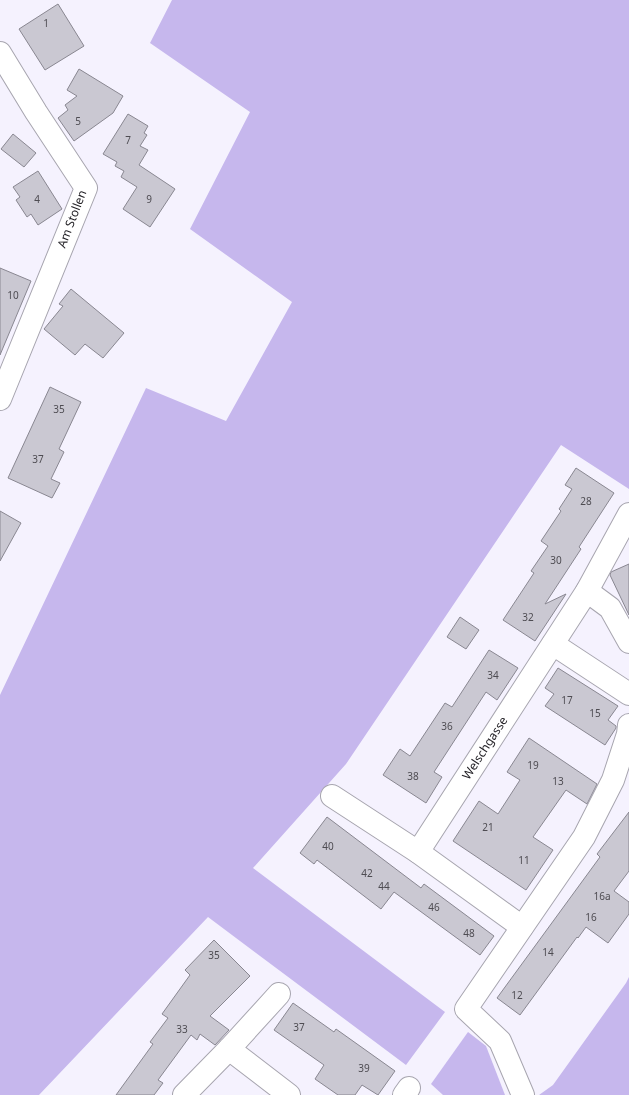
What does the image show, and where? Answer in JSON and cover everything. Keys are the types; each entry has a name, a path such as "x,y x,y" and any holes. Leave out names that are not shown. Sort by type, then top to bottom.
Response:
{"street":[{"name":"Am Stollen","path":"0,53 36,112 86,188 0,399"},
{"name":"Welschgasse","path":"418,852 587,591 629,514"},
{"path":"587,591 610,608 629,642"},
{"path":"553,644 629,694"},
{"path":"523,1095 500,1041 466,1008 584,837 613,780 628,734 629,725"},
{"path":"332,796 418,852 522,927"},
{"path":"184,1095 229,1049 279,994"},
{"path":"229,1049 289,1095"}],"shaded area":[{"path":"172,0 629,0 629,489 561,445 346,764 253,868 445,1012 406,1065 208,917 39,1095 0,1095 0,695 146,388 226,421 292,302 190,229 250,112 150,43"},
{"path":"629,977 629,1095 539,1095 553,1085"},
{"path":"468,1032 486,1046 505,1095 443,1095 431,1084"}],"building":[{"path":"58,4 84,46 45,70 19,29"},
{"path":"79,69 123,96 113,113 74,141 58,118 68,110 65,105 77,96 67,90"},
{"path":"128,114 148,126 144,133 147,135 140,146 148,150 139,165 175,189 150,227 123,209 137,187 121,177 124,171 115,166 117,162 103,154"},
{"path":"13,134 36,153 24,167 1,149"},
{"path":"38,171 62,209 38,225 31,214 27,217 16,200 20,197 13,187"},
{"path":"0,268 31,281 0,355"},
{"path":"71,289 124,333 103,358 85,344 75,355 44,329 63,306 59,304"},
{"path":"50,387 81,402 59,449 64,452 51,479 60,483 52,498 8,478"},
{"path":"576,468 614,493 579,547 581,549 545,604 566,594 535,641 503,620 534,573 531,571 548,546 541,541 561,511 559,509 572,489 565,485"},
{"path":"0,511 21,523 0,561"},
{"path":"629,564 629,615 610,575 611,572"},
{"path":"460,617 479,630 466,649 447,637"},
{"path":"489,650 518,668 497,700 486,692 434,772 442,777 426,803 383,775 400,749 410,756 445,703 452,707"},
{"path":"558,668 618,706 608,720 616,726 616,728 605,745 545,706 554,694 545,688"},
{"path":"529,738 597,784 587,804 566,790 533,837 553,850 526,890 453,841 479,801 498,814 520,780 507,772"},
{"path":"629,812 629,871 614,891 629,902 629,914 608,943 586,927 578,938 577,937 520,1015 497,998 600,857 597,854"},
{"path":"327,817 421,888 424,884 494,936 480,955 394,892 381,909 317,860 314,864 300,853"},
{"path":"214,940 250,976 210,1016 229,1030 215,1045 200,1034 197,1040 191,1035 158,1080 163,1083 154,1095 116,1095 153,1044 150,1042 168,1018 162,1014 190,975 185,970"},
{"path":"293,1003 334,1032 336,1029 395,1071 378,1095 362,1085 355,1095 338,1095 315,1079 324,1065 274,1030"}]}
